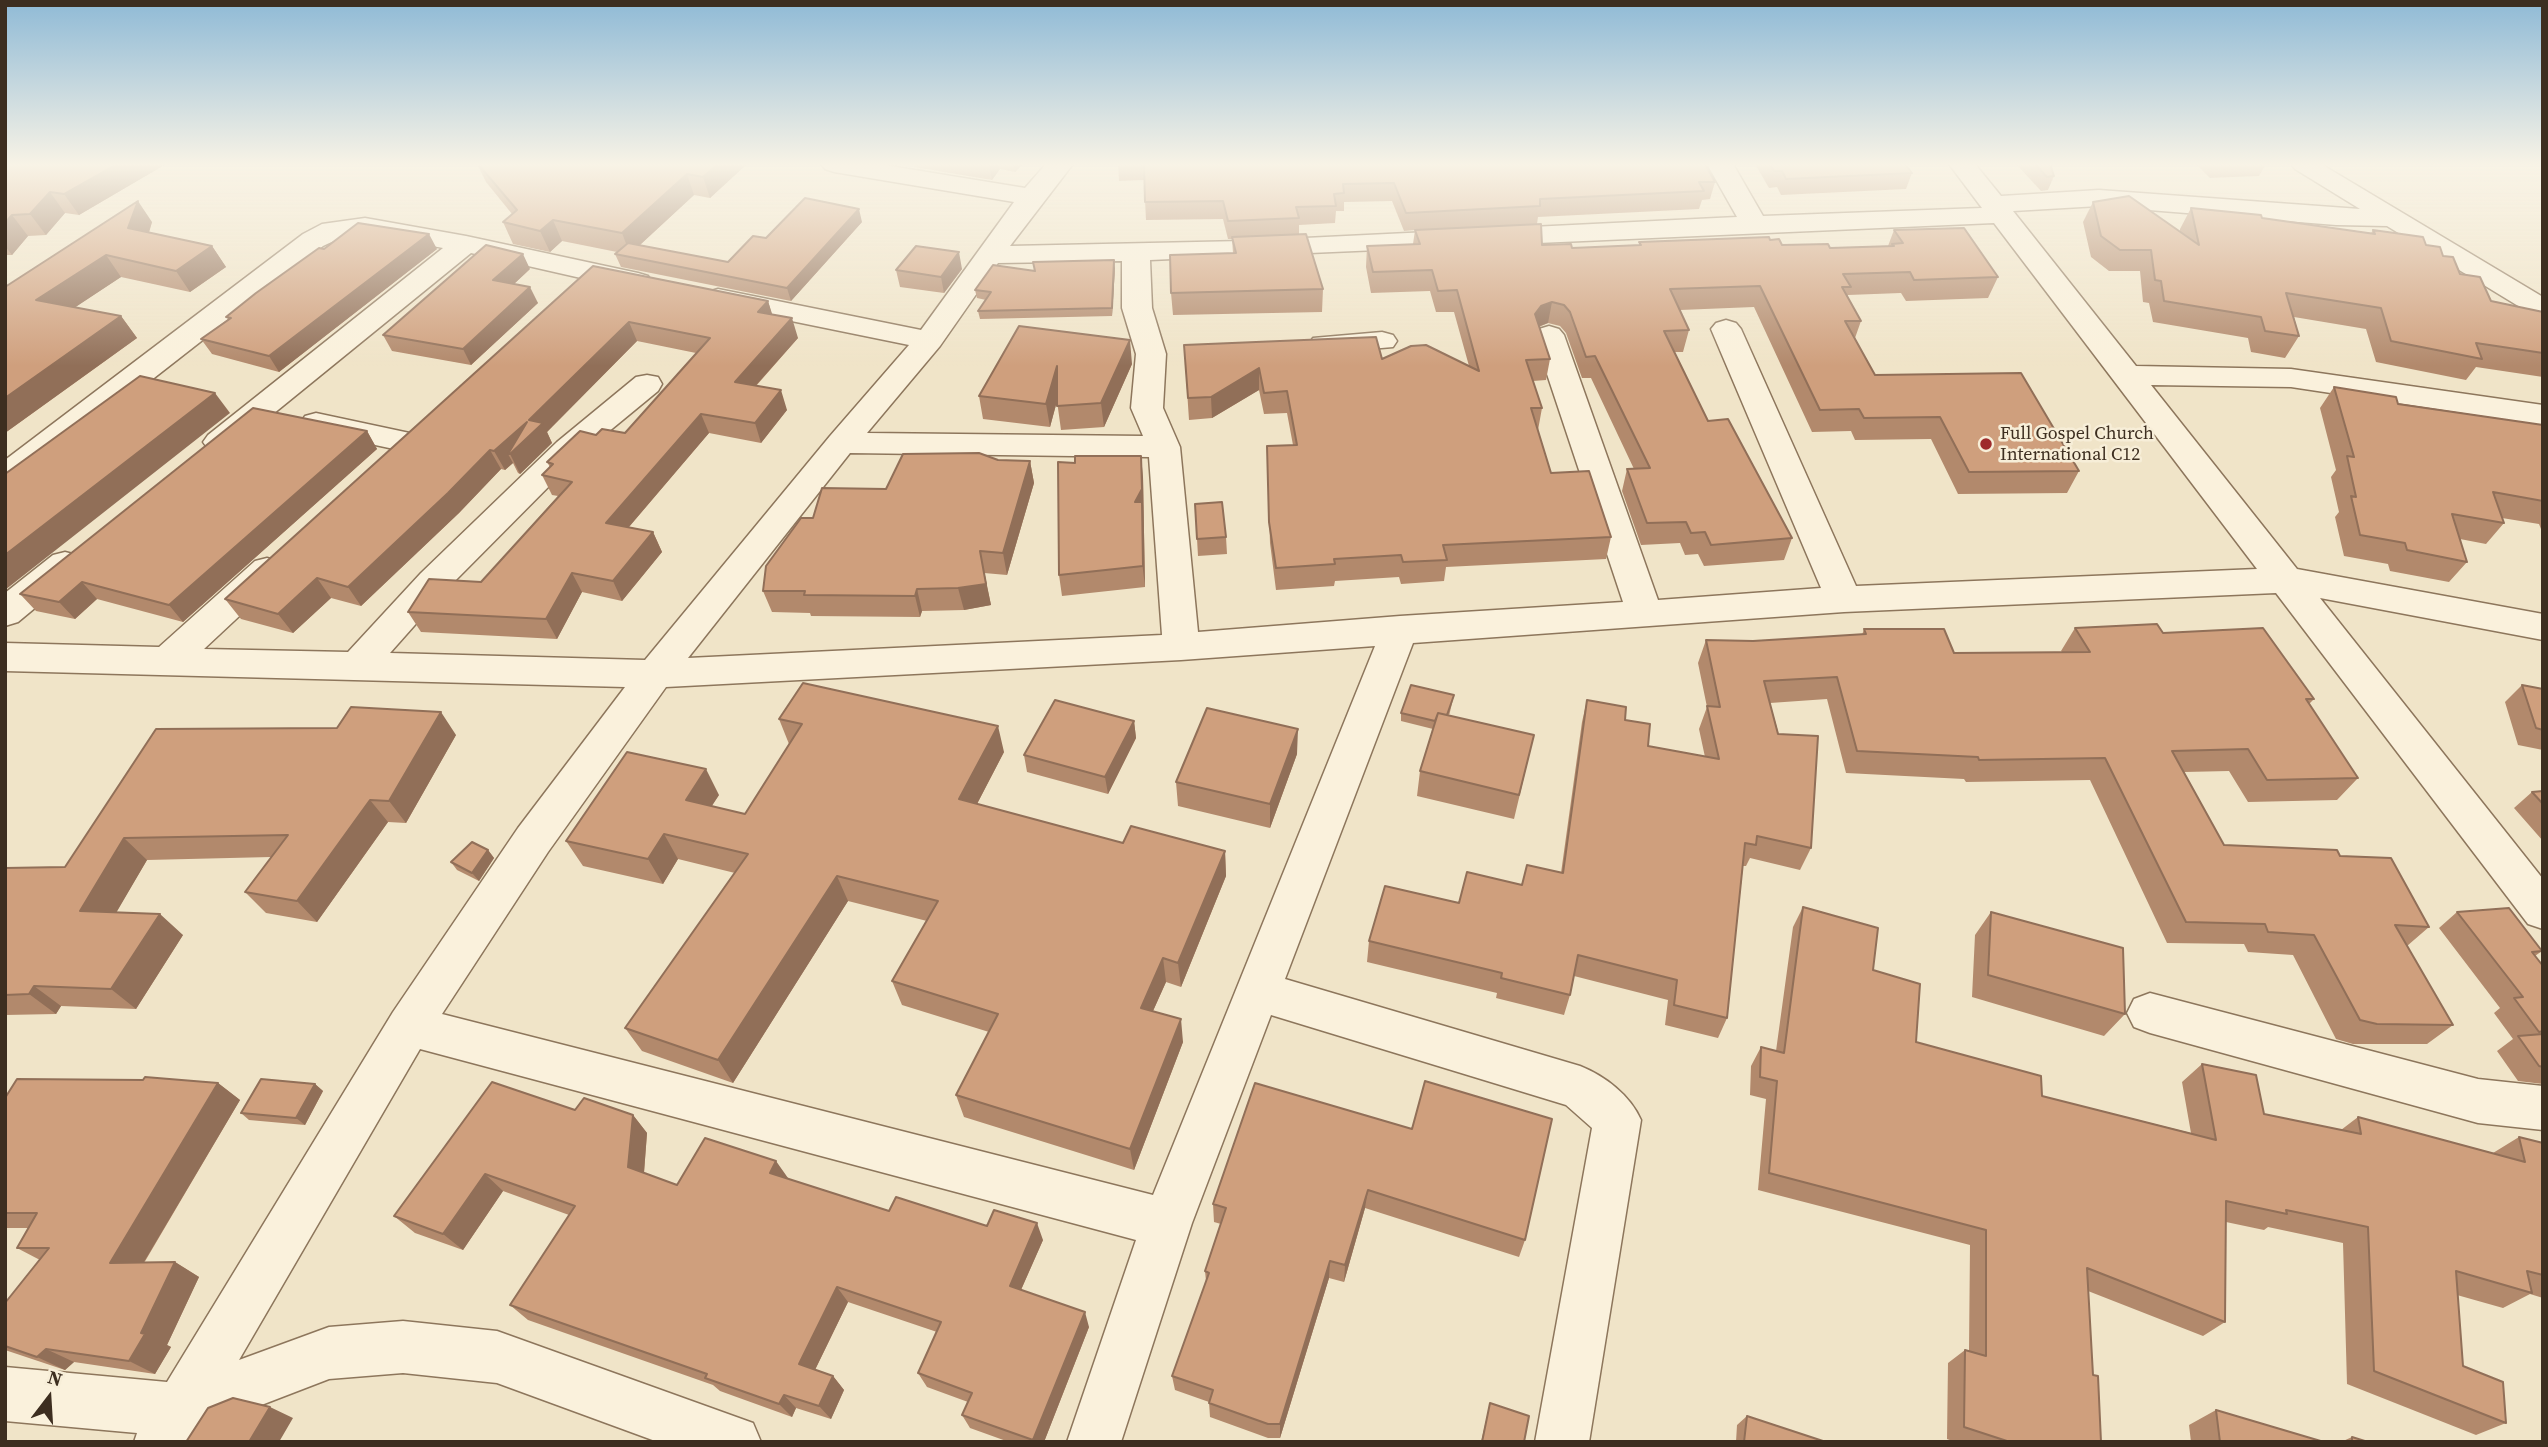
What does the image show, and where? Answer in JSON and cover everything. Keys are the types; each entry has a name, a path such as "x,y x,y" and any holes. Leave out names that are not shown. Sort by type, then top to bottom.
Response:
{"street":[{"path":"5,477 313,240 329,232"},
{"path":"396,232 929,340"},
{"path":"170,1426 409,1026 533,839 655,674 841,443 929,340 1007,232"},
{"path":"990,255 1136,254 1616,232"},
{"path":"2015,232 2543,911"},
{"path":"2413,232 2543,309"},
{"path":"195,461 466,244"},
{"path":"1136,254 1137,308 1164,353 1147,408 1164,447 1181,647"},
{"path":"563,298 590,272"},
{"path":"1726,329 1844,599"},
{"path":"1549,335 1645,615"},
{"path":"1292,346 1382,341"},
{"path":"2127,375 2291,378 2543,415"},
{"path":"357,666 433,582 568,449 647,384"},
{"path":"259,411 418,433 379,468"},
{"path":"841,443 1164,447"},
{"path":"5,613 89,545"},
{"path":"165,663 293,547"},
{"path":"5,657 655,674 1181,647 1400,629 1645,615 1844,599 2288,580 2543,627"},
{"path":"1094,1442 1167,1223 1400,629"},
{"path":"1258,991 1580,1088 1617,1119 1562,1442"},
{"path":"2150,1013 2478,1101 2543,1108"},
{"path":"409,1026 1167,1223"},
{"path":"5,1394 170,1426 329,1353 403,1347 497,1357 734,1442"}],"building":[{"path":"91,232 144,232 212,246 176,271 106,255 36,300 121,316 5,398 5,287"},
{"path":"347,232 429,234 269,356 201,339 231,318 226,317 256,293 319,248 324,249"},
{"path":"772,232 838,232 787,288 615,254 628,243 728,262 753,236 766,238"},
{"path":"1416,232 1541,232 1542,245 1571,244 1572,248 1641,245 1639,242 1769,237 1770,240 1779,239 1782,245 1828,244 1830,248 1894,246 1892,244 1903,243 1895,232 1966,232 1998,277 1914,280 1910,272 1843,274 1851,287 1842,287 1861,321 1845,321 1875,375 2021,373 2079,471 1969,472 1940,417 1864,418 1859,409 1820,410 1760,286 1670,289 1689,330 1664,331 1708,421 1728,419 1792,538 1711,545 1705,532 1691,533 1686,522 1647,523 1627,469 1650,468 1595,356 1586,357 1570,312 1564,305 1552,302 1541,306 1535,314 1550,359 1526,360 1542,408 1531,408 1551,473 1589,471 1611,537 1443,545 1447,560 1403,562 1401,555 1334,559 1335,564 1276,568 1269,522 1267,446 1297,445 1287,391 1264,393 1259,368 1211,397 1188,398 1184,345 1376,337 1382,359 1411,346 1426,345 1479,371 1457,290 1438,291 1432,270 1373,272 1367,246 1420,244"},
{"path":"2100,232 2180,232 2199,245 2196,232 2358,232 2375,234 2374,232 2384,232 2423,237 2426,245 2440,247 2443,256 2453,257 2460,274 2480,277 2491,301 2543,312 2543,353 2476,343 2482,359 2391,341 2381,308 2286,293 2299,336 2265,331 2261,317 2164,301 2161,281 2155,280 2151,250 2120,250 2101,236"},
{"path":"1306,234 1323,289 1171,293 1170,255 1236,253 1232,237"},
{"path":"486,245 523,254 493,280 530,287 463,349 383,335"},
{"path":"916,246 959,252 941,277 896,270"},
{"path":"1114,260 1112,308 978,311 991,292 975,290 993,265 1035,271 1033,262"},
{"path":"593,266 768,301 758,312 792,318 735,382 781,390 755,423 701,414 606,523 653,532 613,581 572,573 546,619 408,612 429,579 481,582 572,482 542,475 553,464 547,462 580,431 596,435 602,429 625,433 710,338 629,322 529,420 543,423 510,454 527,422 494,451 490,450 348,587 317,578 278,614 225,599"},
{"path":"1019,326 1130,340 1101,403 1057,406 1057,366 1046,404 979,396"},
{"path":"140,376 215,393 5,555 5,474"},
{"path":"2334,387 2396,397 2398,404 2543,425 2543,501 2493,492 2504,523 2452,514 2467,562 2407,550 2405,543 2360,535 2351,496 2356,497 2347,456 2354,457"},
{"path":"253,408 367,431 169,605 82,582 59,602 20,594"},
{"path":"979,453 998,460 1030,461 1003,553 980,551 986,584 917,589 915,596 804,595 805,591 763,591 766,566 801,518 813,518 822,488 886,489 903,454"},
{"path":"1075,456 1141,456 1142,489 1135,502 1142,502 1143,566 1059,575 1058,462 1075,463"},
{"path":"1222,502 1226,537 1197,539 1195,504"},
{"path":"2157,624 2163,633 2263,628 2314,699 2306,699 2358,778 2267,780 2248,749 2172,751 2224,845 2337,850 2340,856 2391,858 2429,927 2395,925 2453,1025 2377,1024 2360,1020 2314,935 2268,932 2265,924 2186,922 2105,758 1979,760 1978,757 1857,751 1837,677 1764,681 1778,734 1818,736 1811,848 1757,836 1756,845 1745,843 1727,1018 1674,1005 1677,980 1578,955 1570,995 1501,978 1502,973 1369,941 1385,886 1459,903 1467,872 1522,885 1527,865 1563,873 1587,700 1626,707 1625,720 1650,724 1648,746 1719,759 1707,706 1720,707 1706,640 1753,641 1866,634 1864,629 1944,629 1954,653 2090,652 2075,628"},
{"path":"803,683 998,726 959,799 1123,843 1131,826 1225,851 1178,963 1163,958 1141,1008 1181,1019 1130,1149 956,1095 998,1014 892,981 938,901 837,876 718,1060 625,1028 748,854 664,834 648,859 566,841 627,752 706,769 686,800 745,814 802,724 779,719"},
{"path":"1411,685 1454,695 1447,715 1438,713 1435,721 1401,713"},
{"path":"2522,685 2543,689 2543,730 2536,728"},
{"path":"1055,700 1134,721 1105,777 1024,755"},
{"path":"351,707 441,712 389,801 370,800 297,901 245,892 288,835 124,838 80,911 160,914 111,989 34,986 29,994 5,995 5,868 65,867 156,729 337,728"},
{"path":"1207,708 1298,729 1270,804 1176,782"},
{"path":"1438,713 1534,735 1519,795 1420,771"},
{"path":"2543,791 2543,804 2532,792"},
{"path":"472,842 488,850 472,873 451,862"},
{"path":"1803,907 1878,928 1873,970 1920,984 1916,1042 2041,1076 2042,1096 2216,1140 2202,1064 2256,1075 2264,1114 2361,1134 2358,1117 2525,1162 2519,1137 2543,1143 2543,1275 2527,1271 2532,1293 2456,1271 2463,1366 2503,1382 2506,1423 2374,1371 2368,1227 2226,1201 2225,1322 2087,1268 2093,1375 2098,1376 2101,1442 2010,1442 1964,1427 1965,1350 1986,1356 1986,1230 1769,1173 1777,1081 1760,1077 1761,1047 1784,1053"},
{"path":"2509,908 2542,951 2532,952 2543,966 2543,1031 2539,1032 2514,998 2523,997 2457,912"},
{"path":"1991,912 2123,948 2125,1014 1988,975"},
{"path":"2543,1034 2543,1067 2539,1066 2518,1036"},
{"path":"145,1077 218,1083 110,1263 175,1262 141,1333 145,1334 129,1361 46,1349 37,1357 5,1346 5,1303 49,1248 17,1248 37,1213 5,1213 5,1098 17,1079 143,1080"},
{"path":"261,1079 315,1084 296,1118 241,1113"},
{"path":"1425,1081 1552,1119 1525,1240 1368,1190 1345,1265 1330,1261 1280,1424 1268,1424 1209,1403 1213,1390 1172,1376 1209,1273 1205,1271 1226,1208 1213,1204 1255,1083 1412,1129"},
{"path":"492,1082 575,1110 584,1098 633,1115 628,1167 677,1185 705,1138 776,1161 770,1173 889,1211 896,1197 987,1226 994,1210 1037,1223 1010,1286 1085,1312 1033,1440 962,1415 972,1393 918,1373 941,1322 837,1287 799,1364 833,1376 819,1406 784,1395 779,1404 705,1378 707,1374 510,1305 575,1206 485,1174 443,1234 394,1216"},
{"path":"233,1398 270,1407 249,1442 186,1442 208,1408"},
{"path":"1490,1403 1529,1416 1524,1442 1482,1442"},
{"path":"2216,1410 2324,1442 2220,1442"},
{"path":"1747,1416 1826,1442 1744,1442"},
{"path":"2352,1437 2368,1442 2352,1442"}],"place":[{"name":"Full Gospel Church International C12","path":"1986,444"}]}
